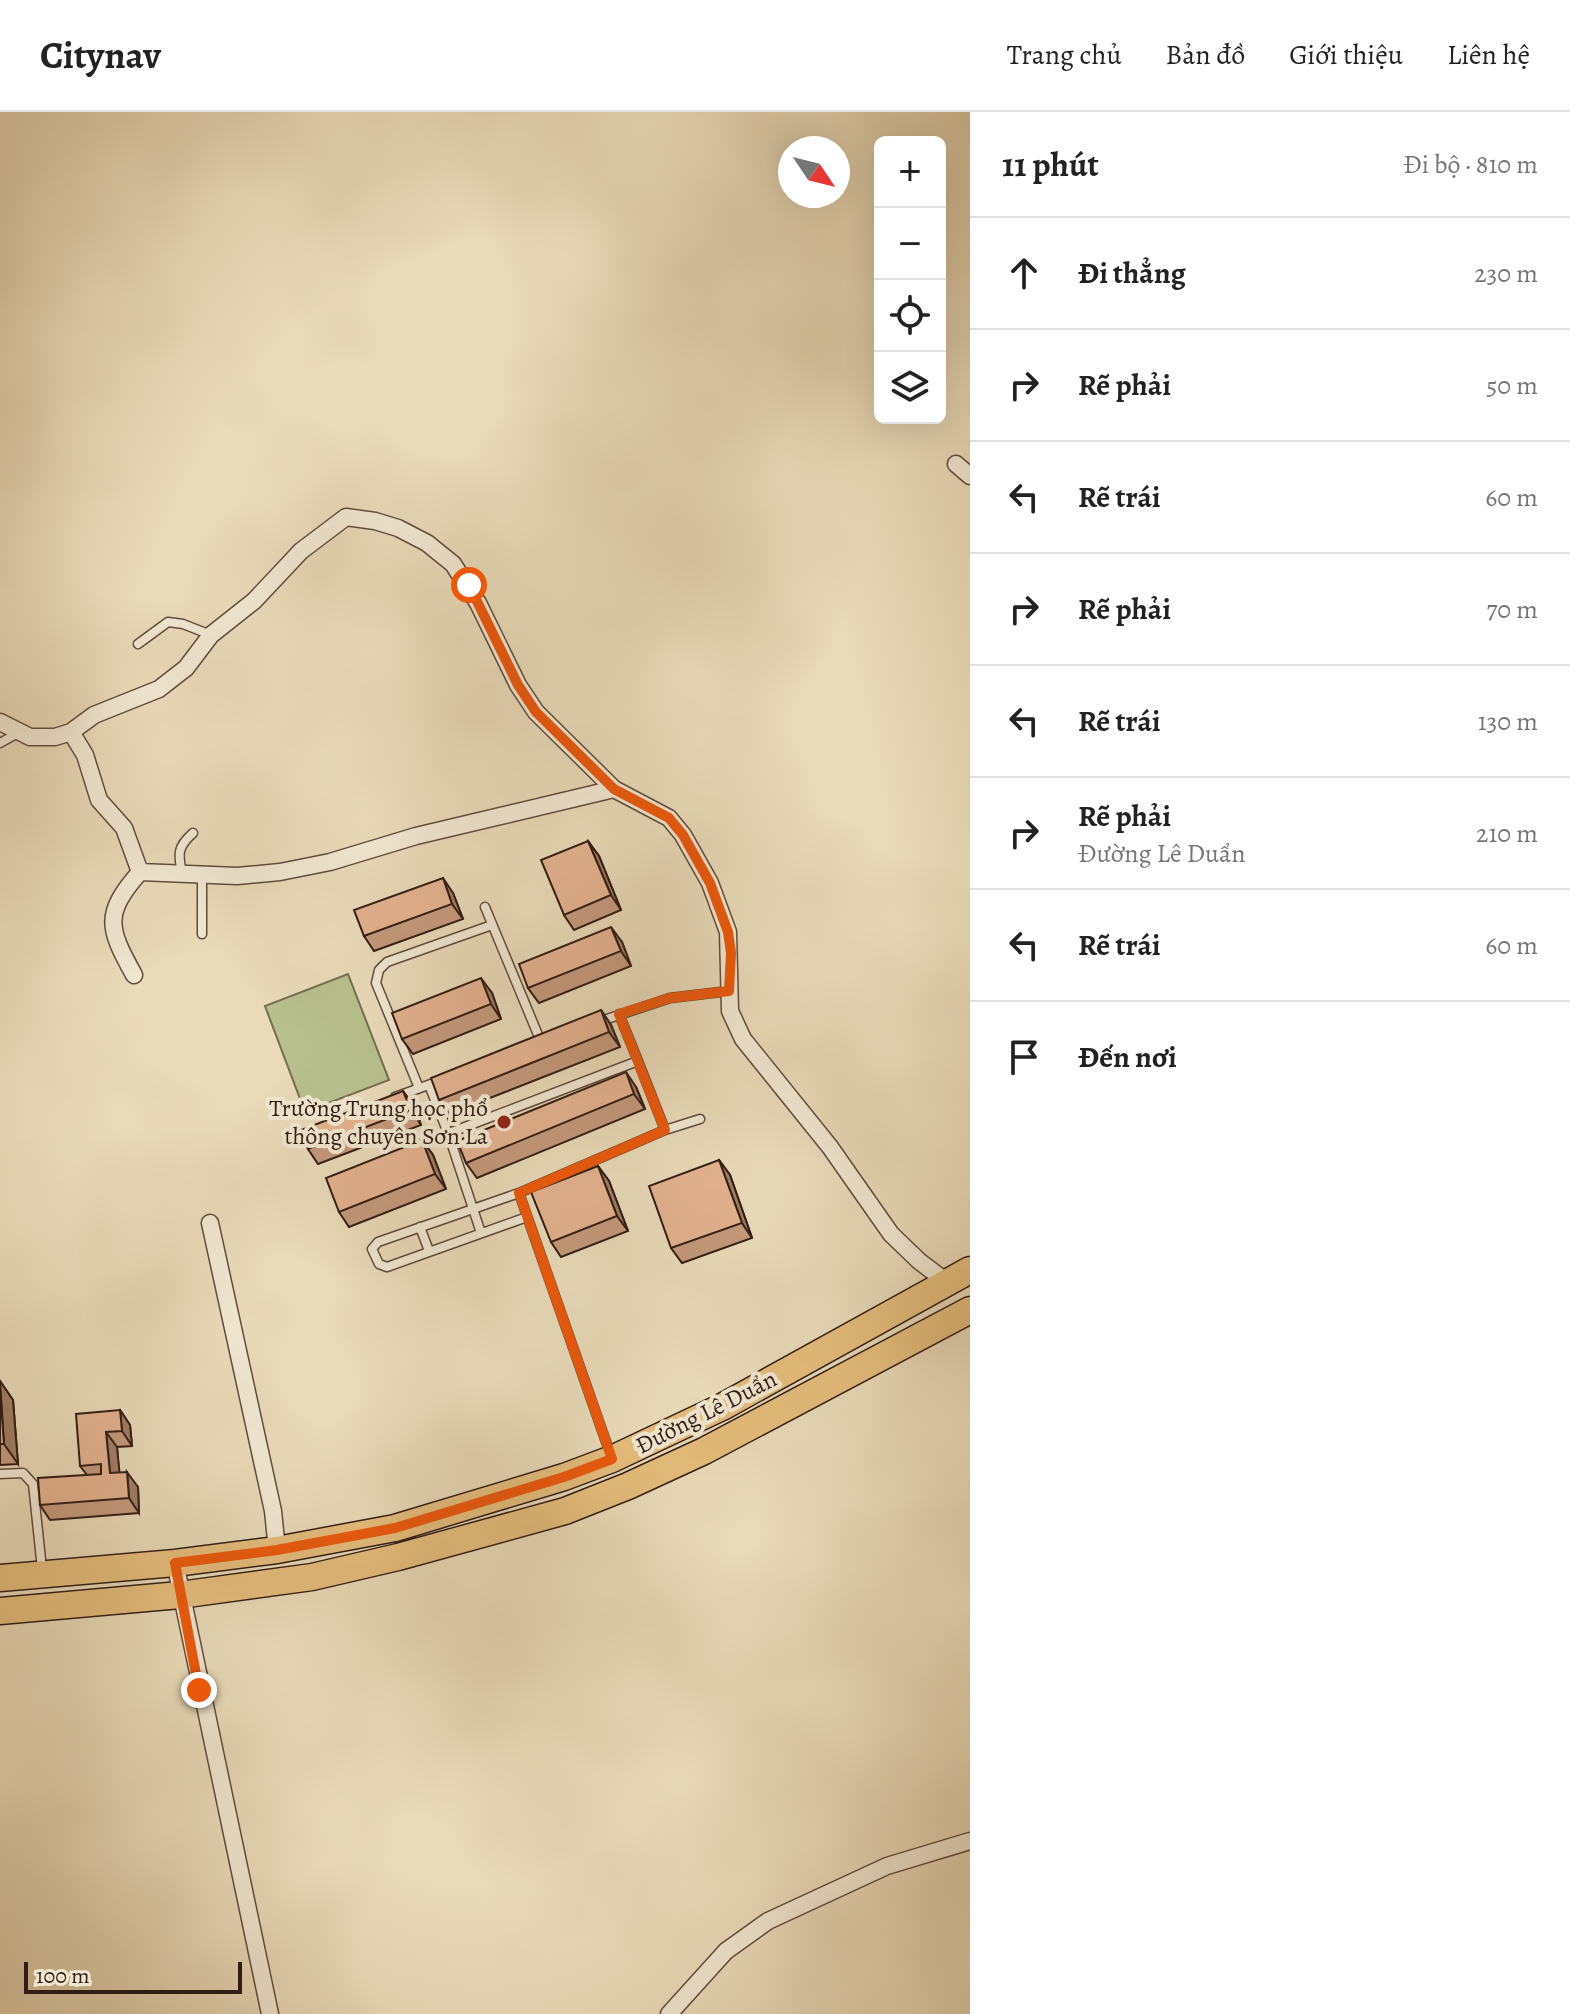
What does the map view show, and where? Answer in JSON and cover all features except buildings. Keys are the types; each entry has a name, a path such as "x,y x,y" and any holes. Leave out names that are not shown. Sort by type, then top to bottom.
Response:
{"main road":[{"name":"Đường Lê Duẩn","path":"0,1578 175,1563 277,1550 395,1528 551,1481 612,1459 722,1407 959,1277"},
{"name":"Đường Lê Duẩn","path":"0,1611 180,1595 312,1577 565,1511 704,1451 970,1310"}],"street":[{"path":"956,464 970,476"},
{"path":"0,722 19,733 42,738 71,732 94,715 159,689 186,668 211,635 254,601 301,551 339,521 355,516 398,528 427,543 453,564 469,585 518,685 536,712 614,789 669,818 697,858 728,932 731,953 730,1011 743,1039 830,1147 891,1234 919,1261 959,1277"},
{"path":"71,732 85,755 99,800 124,828 140,872"},
{"path":"140,872 237,876 308,867 416,836 614,789"},
{"path":"134,975 122,952 113,920 114,908 123,892 140,872"},
{"path":"210,1223 273,1511 277,1550"},
{"path":"175,1563 270,2014"},
{"path":"669,2014 726,1951 768,1921 887,1866 970,1841"}],"lane":[{"path":"138,644 168,622 183,624 211,635"},
{"path":"0,743 19,733"},
{"path":"182,876 178,851 182,842 193,833"},
{"path":"202,876 202,934"},
{"path":"485,907 541,1043"},
{"path":"419,1088 376,983 379,970 387,962 492,925"},
{"path":"593,1023 670,998 729,991"},
{"path":"619,1014 665,1130"},
{"path":"527,1048 554,1038"},
{"path":"404,1150 638,1061"},
{"path":"392,1098 457,1074"},
{"path":"429,1085 481,1233"},
{"path":"527,1217 383,1267 372,1249 378,1242 519,1193 665,1130 700,1119"},
{"path":"519,1193 612,1459"},
{"path":"420,1227 429,1251"},
{"path":"0,1474 23,1473 33,1484 43,1574"}],"green space":[{"path":"348,974 389,1080 305,1112 265,1006"}],"place":[{"name":"Trường Trung học phổ thông chuyên Sơn La","path":"504,1122"}],"route":[{"path":"199,1690 175,1563 277,1550 395,1528 564,1477 612,1459 519,1193 665,1130 619,1014 670,998 729,991 731,953 722,911 683,835 669,818 614,789 536,712 518,685 469,585"}]}
